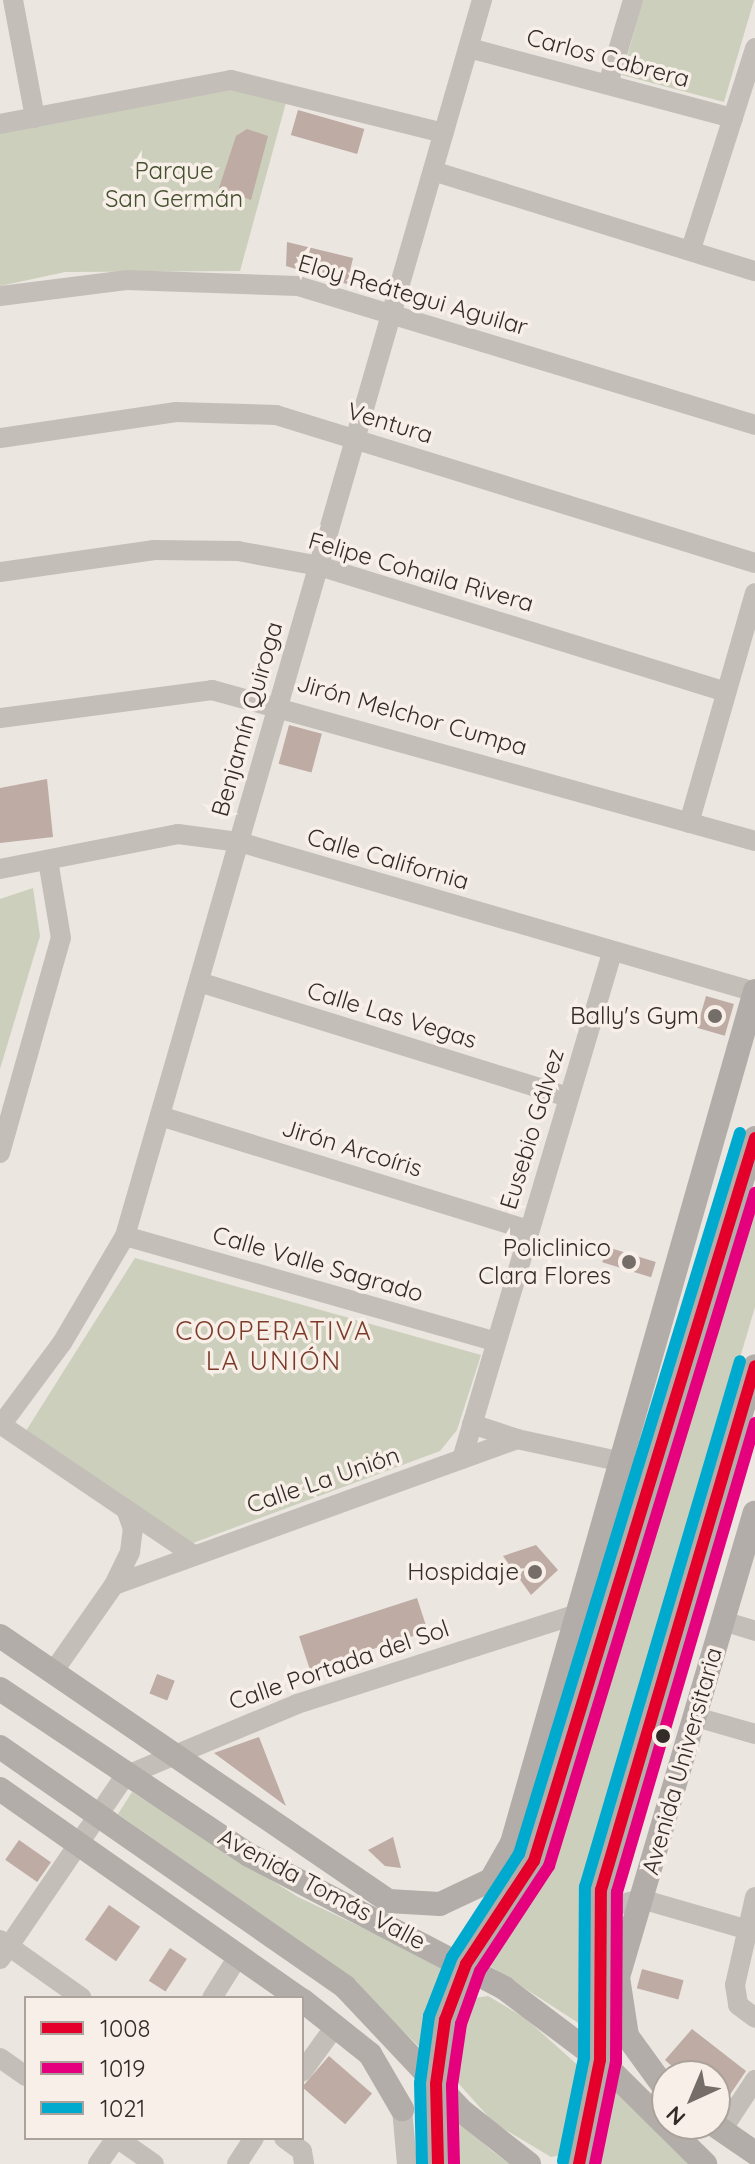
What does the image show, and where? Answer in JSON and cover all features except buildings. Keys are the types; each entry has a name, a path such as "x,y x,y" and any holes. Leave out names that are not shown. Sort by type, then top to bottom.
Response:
{"main road":[{"path":"575,1615 755,991"},
{"path":"438,2164 436,2084 445,2020 466,1964 534,1861 755,1138"},
{"name":"Avenida Universitaria","path":"579,2164 600,2060 598,1910 755,1366"},
{"name":"Avenida Universitaria","path":"651,2073 638,2059 620,2011 618,1977 755,1513"},
{"path":"686,1597 725,1614"},
{"name":"Avenida Tomás Valle","path":"0,1689 125,1776 249,1855 383,1911 460,1899 491,1880 512,1843 575,1615"},
{"name":"Avenida Tomás Valle","path":"0,1636 171,1753 383,1911 466,1964 600,2060 705,2164"},
{"path":"0,1747 345,1987 436,2084 529,2164"},
{"path":"0,1789 296,1996"},
{"path":"304,2002 370,2054 402,2109"},
{"path":"731,2136 755,2153"}],"street":[{"path":"13,0 35,118"},
{"path":"608,84 633,0"},
{"name":"Benjamín Quiroga","path":"1,1424 62,1343 125,1236 469,48 479,1"},
{"name":"Carlos Cabrera","path":"469,48 733,118"},
{"path":"691,249 755,48"},
{"path":"0,124 231,80 444,133"},
{"path":"433,171 755,271"},
{"name":"Eloy Reátegui Aguilar","path":"0,296 126,280 217,279 298,286 393,311 755,425"},
{"name":"Ventura","path":"0,438 176,412 276,415 755,563"},
{"name":"Felipe Cohaila Rivera","path":"0,572 154,550 238,551 319,566 725,692"},
{"path":"689,823 755,593"},
{"name":"Jirón Melchor Cumpa","path":"0,718 212,690 279,704 755,841"},
{"name":"Calle California","path":"0,869 178,834 239,842 612,953 755,991"},
{"path":"0,1153 61,938 48,860"},
{"name":"Eusebio Gálvez","path":"462,1459 612,953"},
{"name":"Calle Las Vegas","path":"199,982 569,1097"},
{"name":"Jirón Arcoíris","path":"160,1116 529,1230"},
{"name":"Calle Valle Sagrado","path":"125,1236 496,1342"},
{"path":"1,1424 192,1554"},
{"path":"472,1424 517,1439 655,1469"},
{"name":"Calle La Unión","path":"114,1585 192,1554 517,1439"},
{"path":"53,1672 114,1585 130,1552 133,1529 126,1509"},
{"path":"725,1614 755,1631"},
{"name":"Calle Portada del Sol","path":"125,1776 171,1753 297,1704 575,1615"},
{"path":"696,1717 755,1734"},
{"path":"79,1996 3,1949 125,1776"},
{"path":"755,1897 751,1931 735,1985 738,2005 755,2018"},
{"path":"598,1910 641,1899 751,1931"},
{"path":"213,1996 239,1955"},
{"path":"304,2069 336,2025"},
{"path":"0,2058 24,2075"},
{"path":"731,2110 755,2080"},
{"path":"402,2109 407,2164"},
{"path":"98,2164 115,2140"},
{"path":"119,2140 154,2164"},
{"path":"237,2164 253,2140"},
{"path":"287,2140 302,2151 304,2164"}],"green space":[{"path":"643,0 754,0 724,102 622,75"},
{"name":"Parque San Germán","path":"227,86 287,99 240,271 65,272 0,286 0,131"},
{"path":"33,888 40,936 0,1069 0,899"},
{"path":"755,1187 755,1307 579,1902 580,2024 484,1962 556,1846"},
{"path":"135,1258 481,1355 457,1430 440,1451 193,1543 24,1434"},
{"path":"132,1792 298,1897 451,1970 428,2055 336,1967 118,1814"},
{"path":"488,1996 525,2018 581,2068 572,2138 562,2155 551,2157 494,2123 451,2075 463,2008 468,1999"},
{"path":"610,2085 651,2125 651,2140 666,2140 691,2164 593,2164"},
{"path":"450,2115 492,2151 510,2164 451,2164"}],"transit line":[{"name":"1021","path":"422,2164 420,2083 429,2016 452,1957 519,1854 740,1133"},
{"name":"1008","path":"438,2164 436,2084 445,2020 466,1964 534,1861 755,1138"},
{"name":"1019","path":"454,2164 452,2085 461,2024 480,1971 549,1866 755,1193"},
{"name":"1021","path":"563,2161 584,2058 585,1887 740,1361"},
{"name":"1008","path":"579,2164 600,2060 601,1890 755,1366"},
{"name":"1019","path":"595,2164 616,2062 617,1892 755,1423"}],"place":[{"name":"Bally's Gym","path":"715,1016"},
{"name":"Policlinico Clara Flores","path":"629,1262"},
{"name":"Hospidaje","path":"535,1572"}],"district":[{"name":"COOPERATIVA LA UNIÓN","path":"274,1346"}]}
